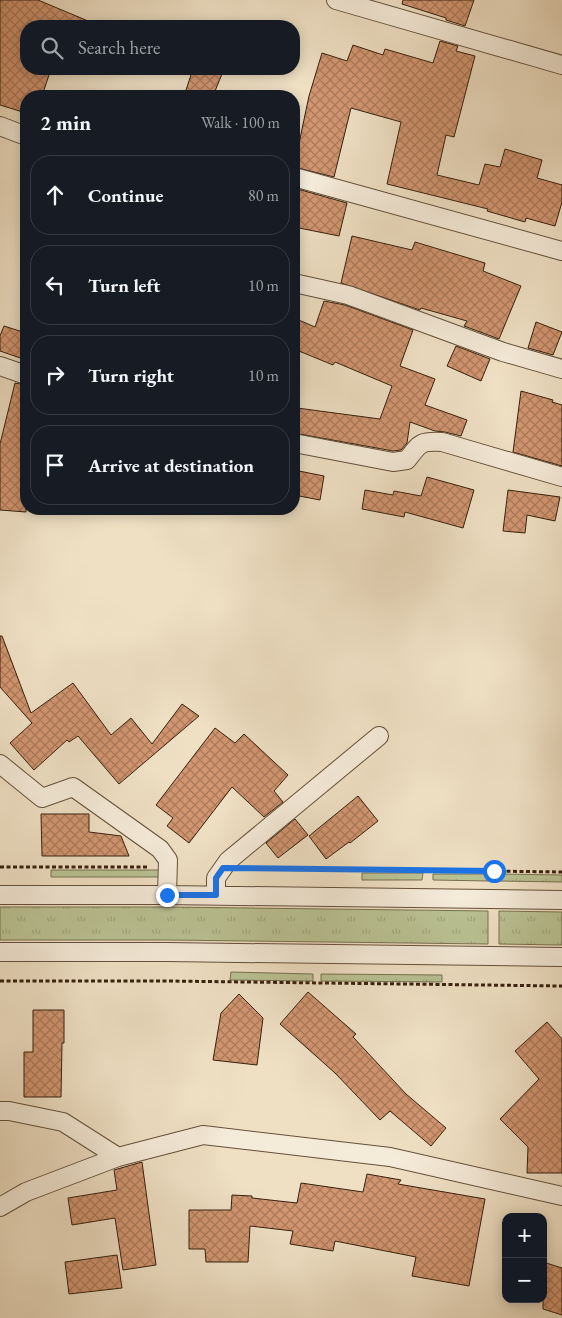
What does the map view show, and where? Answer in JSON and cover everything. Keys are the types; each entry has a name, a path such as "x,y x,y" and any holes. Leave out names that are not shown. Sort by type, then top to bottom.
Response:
{"street":[{"path":"336,0 562,65"},
{"path":"0,126 20,134"},
{"path":"300,179 562,251"},
{"path":"300,284 348,295 503,352 562,370"},
{"path":"0,366 20,373"},
{"path":"300,444 393,462 407,460 418,446 426,441 442,442 562,477"},
{"path":"216,895 216,878 228,861 379,736"},
{"path":"0,764 42,798 68,788 73,787 77,789 160,849 168,860 167,895"},
{"path":"0,894 562,900"},
{"path":"0,952 562,957"},
{"path":"0,1111 10,1111 63,1122 118,1156"},
{"path":"0,1207 26,1192 118,1156 203,1135 390,1157 562,1196"}],"path":[{"path":"0,867 168,867"},
{"path":"223,868 562,872"},
{"path":"0,981 562,986"}],"green space":[{"path":"51,870 160,870 162,877 51,877"},
{"path":"362,873 423,873 422,880 362,880"},
{"path":"433,874 489,874 489,881 433,880"},
{"path":"500,874 562,875 562,882 499,881"},
{"path":"0,907 488,911 488,944 0,940"},
{"path":"499,911 562,912 562,945 499,944"},
{"path":"231,972 313,974 313,981 230,980"},
{"path":"321,974 442,975 442,982 321,981"}],"building":[{"path":"0,0 38,0 86,20 20,20 20,75 49,75 44,90 20,90 20,111 0,105"},
{"path":"403,0 474,0 465,26 402,4"},
{"path":"440,41 458,46 456,51 475,56 454,137 446,135 437,175 479,185 485,164 500,167 505,149 542,160 537,178 562,185 562,202 555,226 526,218 525,222 487,211 488,209 387,184 401,122 351,108 334,177 300,168 300,139 309,96 322,53 347,61 353,45 383,55 385,49 433,63"},
{"path":"191,75 222,75 215,90 186,90"},
{"path":"300,190 347,203 339,236 300,228"},
{"path":"352,236 412,250 415,242 485,263 483,271 521,286 499,339 464,326 467,321 421,308 420,310 341,283"},
{"path":"324,301 345,305 413,330 400,366 435,379 425,405 467,420 461,436 435,431 410,422 407,443 401,450 393,451 300,434 300,408 380,419 392,386 335,362 333,365 300,351 300,321 315,327"},
{"path":"536,322 562,332 553,355 528,348"},
{"path":"4,326 20,331 20,358 0,351 0,336"},
{"path":"456,346 490,359 481,381 447,366"},
{"path":"15,383 20,384 20,512 0,510 0,444"},
{"path":"521,391 553,400 552,402 562,405 562,466 513,452"},
{"path":"300,471 324,476 320,500 300,496"},
{"path":"427,477 474,490 463,528 405,512 404,517 362,509 365,490 393,495 394,491 421,496"},
{"path":"508,490 560,497 555,521 527,515 525,533 503,531"},
{"path":"0,636 2,636 31,713 73,683 111,735 131,718 152,744 182,704 199,716 119,784 78,736 69,742 67,740 34,770 10,743 32,723 0,687"},
{"path":"215,728 235,743 244,734 288,775 274,791 283,802 264,817 232,787 189,843 167,826 173,818 156,805"},
{"path":"358,796 378,821 326,859 309,836"},
{"path":"41,814 89,814 89,832 121,836 129,856 42,856"},
{"path":"295,819 308,835 278,858 266,843"},
{"path":"308,992 356,1034 353,1037 406,1094 446,1128 431,1146 390,1111 380,1120 335,1073 280,1024"},
{"path":"239,994 263,1018 257,1065 213,1060 221,1013"},
{"path":"33,1010 64,1010 61,1097 24,1097 24,1052 33,1052"},
{"path":"547,1022 562,1039 562,1173 527,1173 528,1147 500,1119 539,1079 515,1051"},
{"path":"142,1162 156,1265 123,1270 115,1218 72,1225 68,1198 117,1190 114,1170"},
{"path":"367,1174 401,1180 398,1184 485,1199 469,1286 412,1276 416,1257 335,1241 333,1251 290,1244 293,1231 250,1226 248,1262 206,1262 205,1249 189,1249 189,1210 231,1210 232,1195 297,1203 301,1183 363,1192"},
{"path":"117,1255 122,1288 69,1294 65,1262"},
{"path":"547,1263 562,1268 562,1315 543,1309 543,1303 547,1303"}],"route":[{"path":"167,895 216,895 216,878 223,868 494,871"}]}
